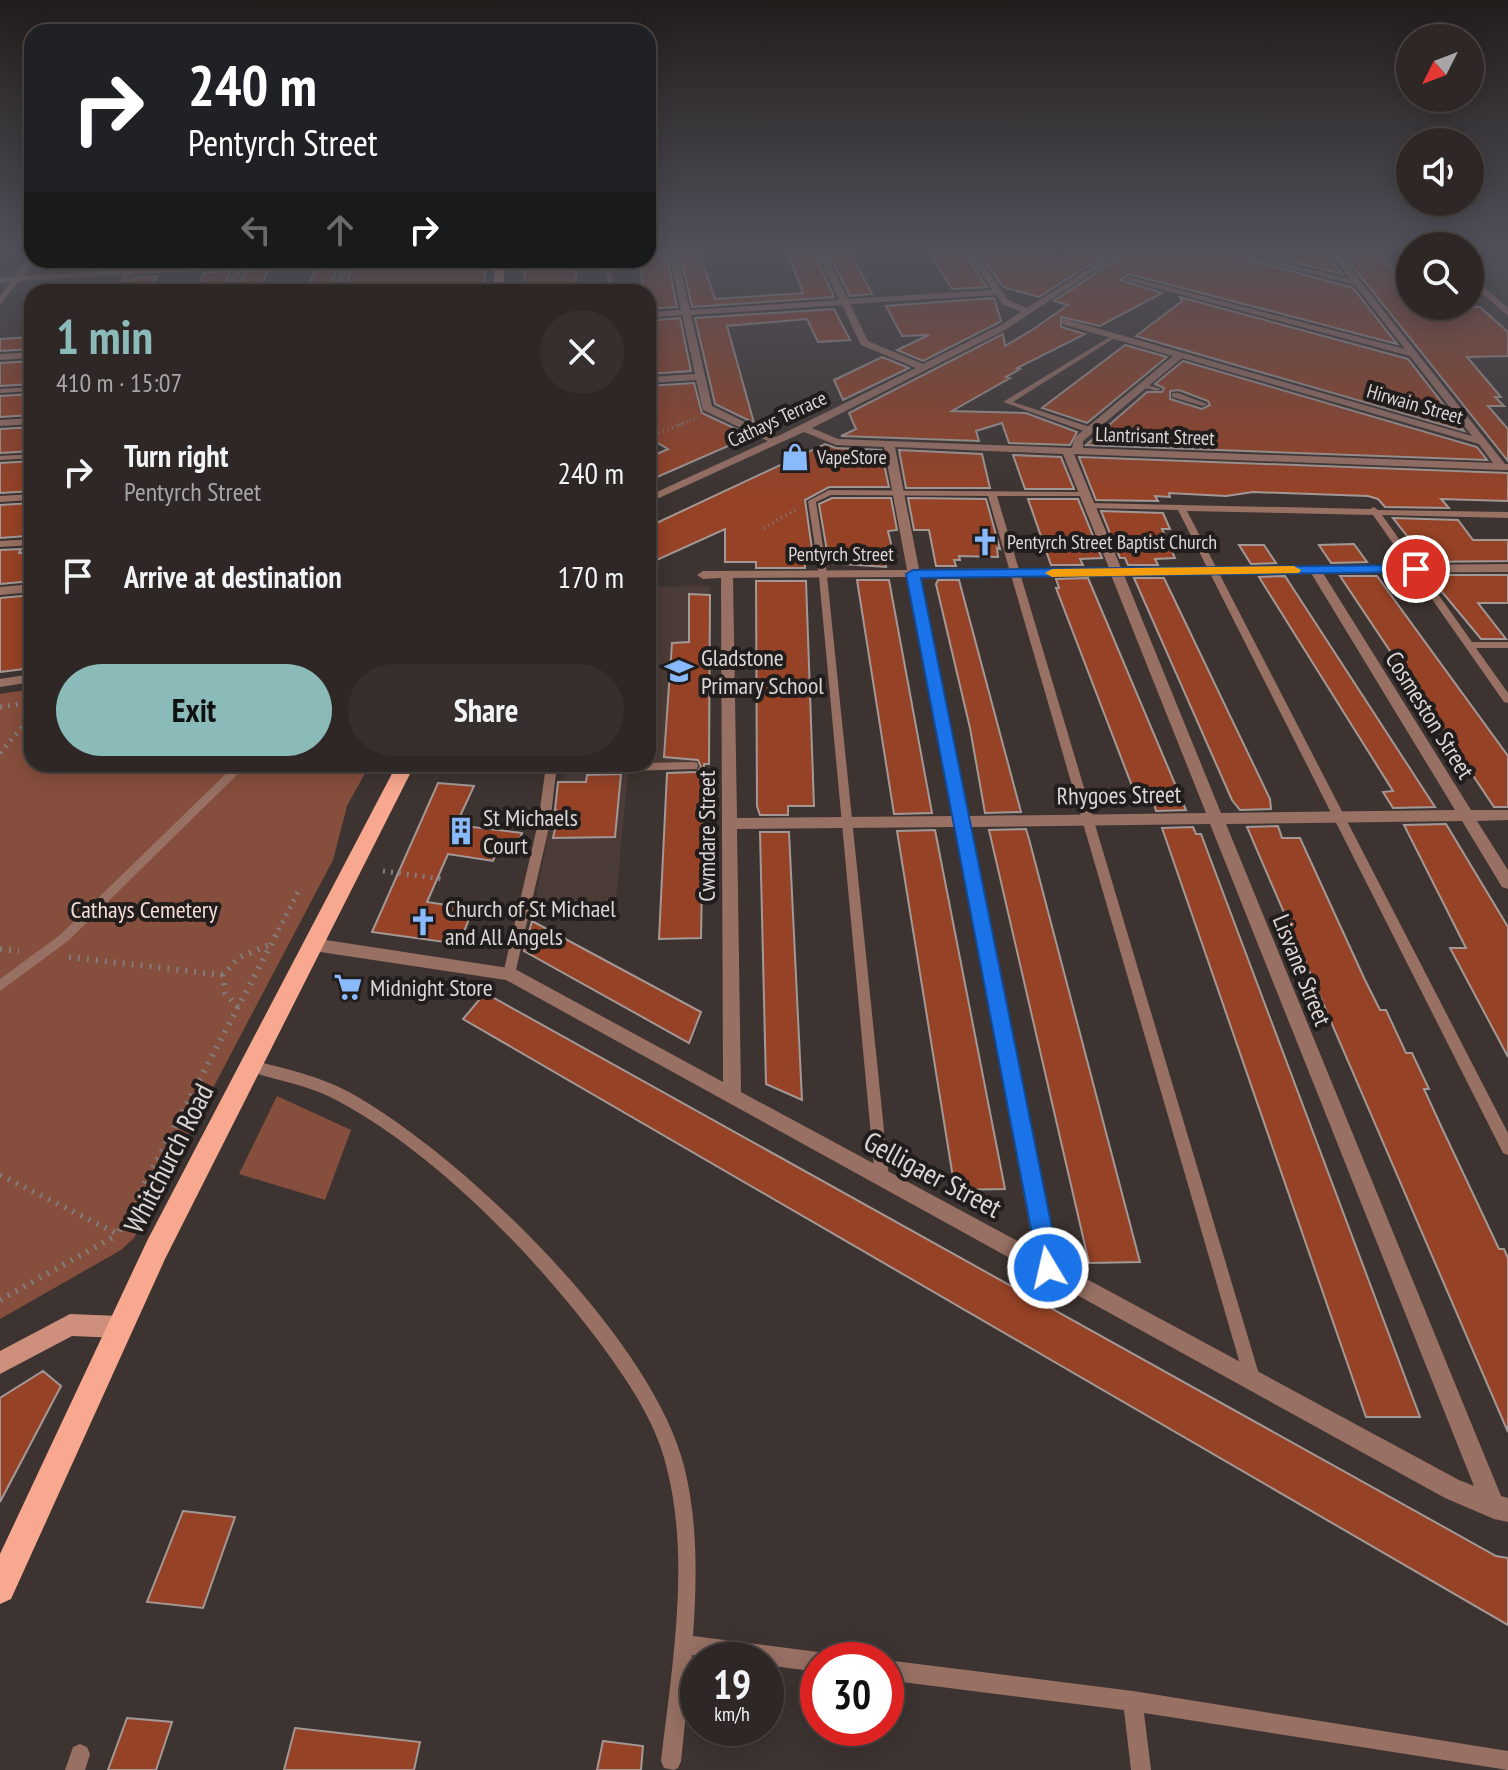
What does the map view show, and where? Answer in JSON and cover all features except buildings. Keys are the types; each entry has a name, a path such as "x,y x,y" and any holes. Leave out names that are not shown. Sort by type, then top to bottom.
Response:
{"main road":[{"name":"Whitchurch Road","path":"0,1588 120,1327 401,772"}],"street":[{"path":"689,331 710,411 776,441"},
{"path":"858,331 864,343 924,368"},
{"name":"Cathays Terrace","path":"656,496 804,428 993,331"},
{"name":"Hirwain Street","path":"1096,331 1479,441"},
{"path":"1323,331 1412,354"},
{"path":"1394,331 1479,441 1506,469"},
{"path":"1072,450 1076,442 1180,355"},
{"path":"0,357 24,356"},
{"path":"656,380 699,377"},
{"path":"0,423 24,422"},
{"name":"Llantrisant Street","path":"804,428 836,442 1506,469"},
{"path":"889,445 1048,1268"},
{"name":"Lisvane Street","path":"1072,450 1086,500 1115,572 1501,1509"},
{"path":"0,499 24,498"},
{"name":"Pentyrch Street","path":"703,575 1508,568"},
{"name":"Cosmeston Street","path":"1315,570 1508,883"},
{"name":"Cwmdare Street","path":"727,575 732,1096"},
{"path":"0,591 24,589"},
{"path":"0,683 24,679"},
{"name":"Rhygoes Street","path":"730,824 1508,815"},
{"name":"Gelligaer Street","path":"313,945 509,974 1453,1490 1501,1509"},
{"path":"0,1363 70,1325 120,1327"}],"lane":[{"path":"1090,430 1007,402 1115,336"},
{"path":"1144,385 1157,389"},
{"path":"0,391 24,390"},
{"path":"1175,395 1203,404"},
{"path":"0,458 24,456"},
{"path":"882,1179 822,574 812,501 829,492 992,494 1181,508 1508,515"},
{"path":"992,494 1253,1381"},
{"path":"1181,508 1508,1148"},
{"path":"1374,510 1508,700"},
{"path":"0,544 24,542"},
{"path":"1471,645 1508,645"},
{"path":"656,767 693,766"},
{"path":"0,986 44,954 137,871 235,772"},
{"path":"509,974 544,823 551,772"},
{"path":"251,1066 343,1096 417,1144 506,1225 614,1349 653,1409 675,1465 685,1525 682,1642"},
{"path":"671,1761 680,1665"},
{"path":"904,1672 1133,1701 1508,1761"},
{"path":"1133,1701 1141,1770"}],"path":[{"path":"658,433 699,417"},
{"path":"764,528 812,501"},
{"path":"0,707 24,703"},
{"path":"0,753 24,725"},
{"path":"383,871 442,879"},
{"path":"0,1300 118,1234 299,890"},
{"path":"238,1007 225,993 223,975 238,958 270,944"},
{"path":"0,949 223,975"},
{"path":"0,1175 118,1234"}],"shaded area":[{"name":"Gladstone Primary School","path":"710,586 709,764 656,764 656,587"},
{"path":"568,773 628,773 615,909 605,910 595,903 583,910 535,902 559,781"}],"green space":[{"name":"Cathays Cemetery","path":"24,690 24,772 366,772 347,806 333,860 134,1238 121,1250 0,1319 0,694"},
{"path":"277,1096 351,1130 325,1200 239,1174"}],"slow traffic":[{"path":"1052,573 1294,570"}],"place":[{"name":"VapeStore","path":"795,457"},
{"name":"Pentyrch Street Baptist Church","path":"985,542"},
{"name":"Gladstone Primary School","path":"679,671"},
{"name":"St Michaels Court","path":"461,831"},
{"name":"Church of St Michael and All Angels","path":"423,922"},
{"name":"Midnight Store","path":"348,987"}],"route":[{"path":"1048,1268 913,574 1416,569"}]}
